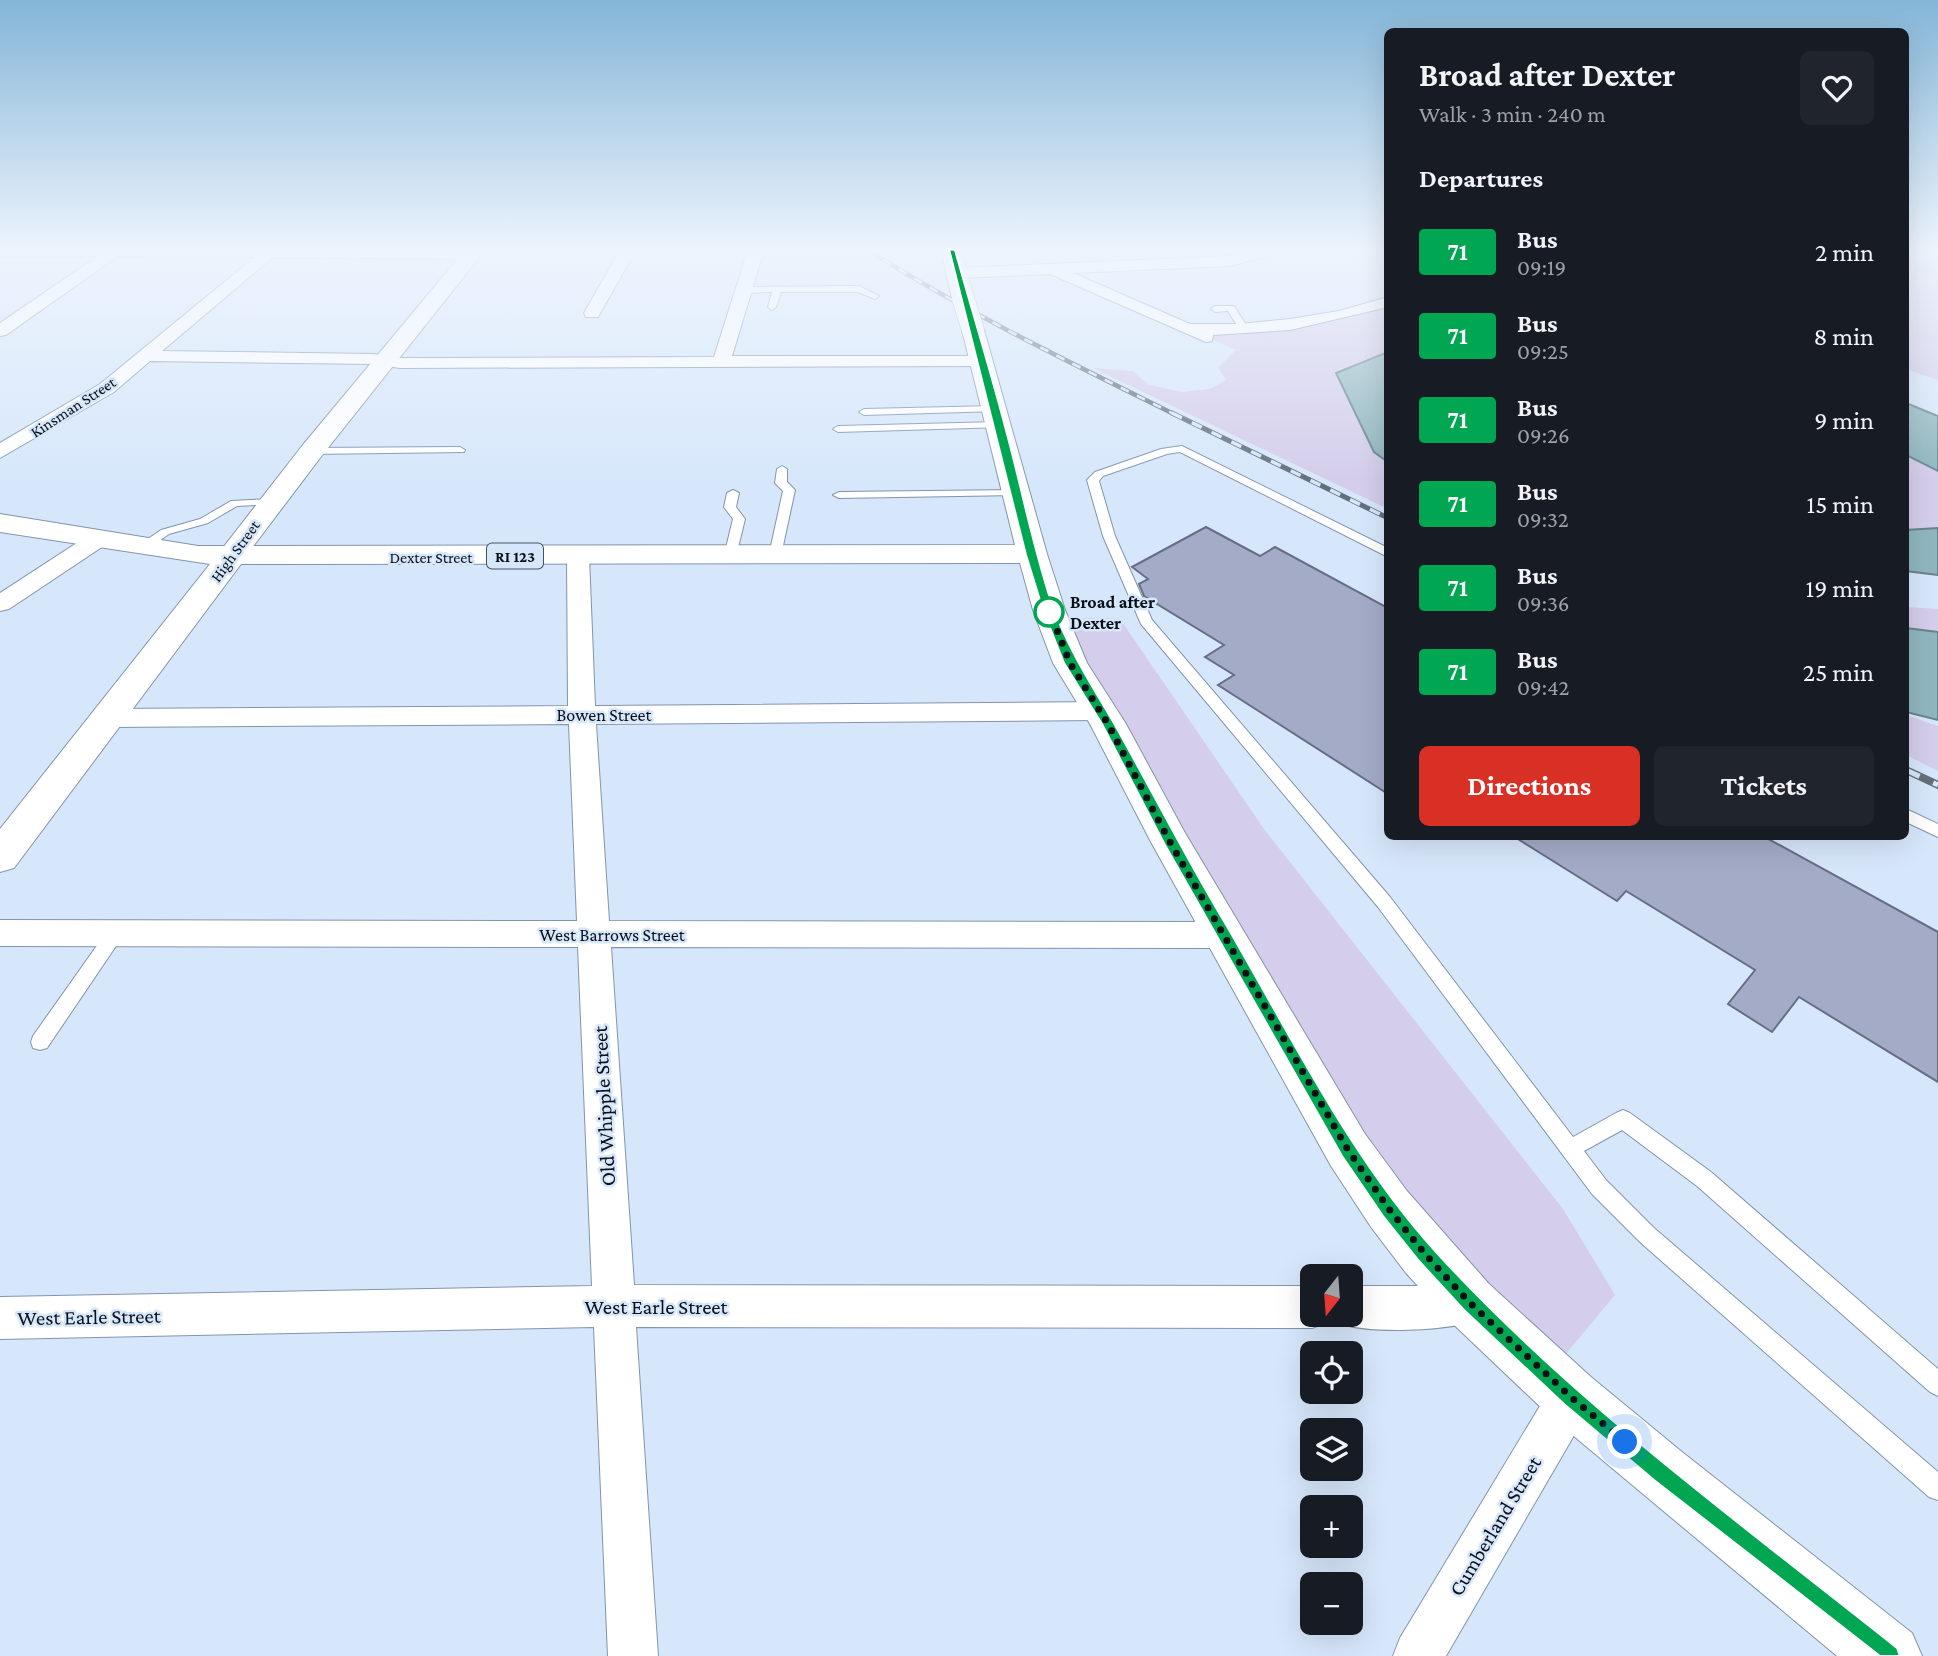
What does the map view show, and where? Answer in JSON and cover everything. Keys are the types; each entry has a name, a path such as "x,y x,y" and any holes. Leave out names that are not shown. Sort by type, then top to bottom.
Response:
{"main road":[{"name":"High Street","path":"0,856 271,502 412,327"},
{"path":"972,327 998,417 1032,555 1049,610 1070,663 1100,711 1224,935 1348,1150 1404,1227 1470,1303 1571,1397 1889,1656"},
{"name":"Dexter Street","path":"0,523 198,555 1032,555"}],"street":[{"name":"Kinsman Street","path":"0,452 89,401 179,327"},
{"path":"720,362 731,327"},
{"path":"1185,327 1225,345"},
{"path":"1189,329 1251,327"},
{"path":"145,356 385,360 400,363 982,361"},
{"path":"0,604 97,540"},
{"name":"Old Whipple Street","path":"578,556 582,716 633,1656"},
{"name":"Bowen Street","path":"108,718 1100,711"},
{"name":"West Barrows Street","path":"0,933 114,936 1224,935"},
{"path":"1363,1307 1445,1307 1470,1303"},
{"name":"West Earle Street","path":"0,1318 615,1306 1300,1307"},
{"name":"Cumberland Street","path":"1418,1656 1571,1397"}],"lane":[{"path":"864,412 998,417"},
{"path":"838,429 998,417"},
{"path":"1384,551 1182,449 1165,450 1099,474 1093,480 1109,536 1146,621 1384,902 1599,1187 1647,1235 1938,1488"},
{"path":"311,451 460,450"},
{"path":"775,555 789,490 780,483 782,469"},
{"path":"730,555 739,519 730,507 733,493"},
{"path":"839,495 1017,493"},
{"path":"142,547 164,532 204,521 235,503 271,502"},
{"path":"1909,816 1938,831"},
{"path":"40,1042 114,936"},
{"path":"1570,1149 1623,1119 1704,1179 1938,1384"}],"shaded area":[{"path":"1258,327 1384,327 1384,358 1360,383 1355,404 1360,423 1384,451 1384,507 1093,368 1132,371 1149,385 1182,392 1210,389 1226,380 1218,368 1236,350 1201,334"},
{"path":"1909,327 1938,327 1938,380 1909,370"},
{"path":"1384,354 1384,459 1374,452 1336,373"},
{"path":"1909,404 1938,416 1938,471 1909,456"},
{"path":"1909,456 1938,467 1938,529 1909,532"},
{"path":"1938,528 1938,575 1909,571 1909,530"},
{"path":"1909,607 1938,609 1938,649 1909,644"},
{"path":"1064,619 1120,619 1264,829 1563,1209 1615,1295 1560,1361 1546,1353 1366,1151 1172,831"},
{"path":"1909,628 1938,632 1938,720 1909,713"},
{"path":"1909,716 1938,726 1938,771 1909,756"}],"building":[{"path":"1206,527 1260,556 1275,547 1384,606 1384,791 1218,685 1234,675 1205,657 1224,645 1144,596 1139,584 1148,579 1132,567"},
{"path":"1519,840 1770,840 1938,932 1938,1082 1799,997 1772,1032 1728,1004 1755,970 1626,891 1617,901"}],"railway":[{"path":"1002,327 1176,415"},
{"path":"1172,413 1384,516"},
{"path":"1909,771 1938,785"}],"bus line":[{"name":"71","path":"972,327 1003,435 1032,555 1049,610 1070,663 1108,724 1170,842 1348,1150 1389,1209 1425,1254 1470,1303 1571,1397 1661,1473 1889,1656"}],"place":[{"name":"Broad after Dexter","path":"1049,612"}],"route":[{"path":"1049,612 1070,663 1108,724 1170,842 1348,1150 1389,1209 1425,1254 1470,1303 1571,1397 1625,1442"}]}
